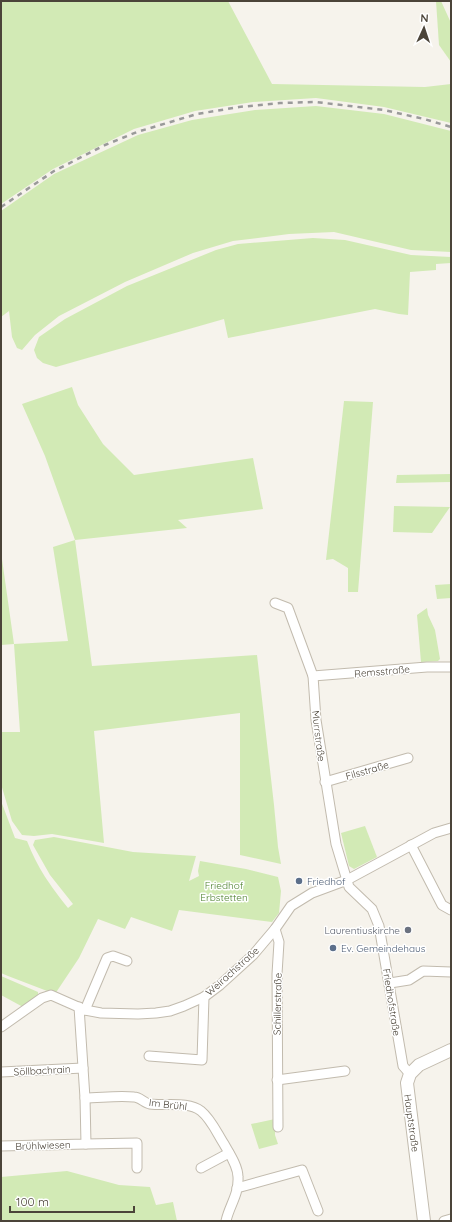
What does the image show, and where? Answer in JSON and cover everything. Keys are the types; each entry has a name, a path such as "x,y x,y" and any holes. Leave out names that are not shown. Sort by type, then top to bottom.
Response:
{"street":[{"name":"Murrstraße","path":"275,603 288,608 314,676 316,720 325,782 336,844 347,880"},
{"name":"Remsstraße","path":"314,676 427,667 451,667"},
{"name":"Filsstraße","path":"325,782 408,758"},
{"path":"347,880 434,833 451,828"},
{"path":"411,845 442,905 451,910"},
{"name":"Weirachstraße","path":"1,1027 42,998 51,995 82,1008 101,1013 156,1013 177,1009 204,997 220,985 253,955 275,929 291,906 312,894 347,880"},
{"name":"Friedhofstraße","path":"347,880 349,887 372,909 380,926 403,1066 410,1074"},
{"name":"Schillerstraße","path":"275,929 279,942 277,1080 278,1128"},
{"path":"82,1008 107,958 114,956 127,961"},
{"path":"390,983 409,980 423,971 451,972"},
{"path":"149,1056 202,1060 204,997"},
{"name":"Söllbachrain","path":"82,1008 85,1098"},
{"path":"410,1074 419,1065 451,1050"},
{"name":"Söllbachrain","path":"1,1072 83,1068"},
{"path":"277,1080 345,1071"},
{"name":"Hauptstraße","path":"410,1074 406,1083 424,1221"},
{"name":"Im Brühl","path":"85,1098 134,1097 146,1103 185,1106 202,1112 211,1123 229,1153 238,1172 235,1198 226,1221"},
{"name":"Brühlwiesen","path":"85,1098 86,1144"},
{"name":"Brühlwiesen","path":"1,1146 137,1144 137,1168"},
{"path":"201,1168 229,1153"},
{"path":"237,1188 302,1170 318,1211"},
{"path":"444,1221 451,1219"}],"green space":[{"path":"1,1 228,1 272,84 425,87 451,84 451,123 384,107 316,98 253,102 195,111 134,129 53,169 1,204"},
{"path":"436,1 441,1 451,23 451,62 439,45"},
{"path":"316,106 384,114 451,131 451,252 411,250 334,232 289,234 233,241 193,253 125,282 59,316 35,335 22,350 17,348 12,337 9,311 1,317 1,211 54,174 138,135 192,120 255,110"},
{"path":"313,238 345,240 411,255 451,257 451,263 436,264 436,270 410,272 408,315 375,309 228,338 224,319 56,367 43,363 37,358 34,350 39,337 65,319 127,286 216,250 238,244"},
{"path":"72,387 78,405 103,444 134,475 253,458 263,509 178,520 187,528 75,540 45,456 22,404"},
{"path":"344,401 373,402 358,592 348,592 348,568 333,559 326,560"},
{"path":"451,474 451,482 396,483 397,475"},
{"path":"394,506 450,507 432,533 393,532"},
{"path":"75,540 92,666 257,655 281,864 240,855 240,713 94,731 104,843 52,834 34,836 22,835 12,821 1,784 1,732 20,732 14,644 68,641 53,547"},
{"path":"1,552 14,644 1,645"},
{"path":"451,584 451,598 437,599 435,585"},
{"path":"427,608 428,615 435,630 440,659 438,661 421,662 417,615"},
{"name":"Friedhof Erbstetten","path":"1,801 15,838 27,841 45,876 68,908 73,904 50,875 33,845 35,840 54,837 133,852 196,856 189,881 199,876 198,871 200,861 246,869 278,877 281,891 279,913 272,922 179,910 172,931 131,917 125,929 98,919 79,958 55,994 8,976 1,973"},
{"path":"365,826 377,857 354,869 349,866 341,833"},
{"path":"1,976 38,992 38,997 23,1007 1,995"},
{"path":"275,1119 275,1135 278,1144 259,1149 251,1124"},
{"path":"67,1171 119,1185 150,1187 156,1205 173,1202 177,1221 1,1221 1,1177"}],"railway":[{"path":"1,207 54,171 105,145 137,132 197,114 239,107 280,103 316,102 384,110 451,127"}],"place":[{"name":"Friedhof","path":"299,881"},
{"name":"Laurentiuskirche","path":"408,930"},
{"name":"Ev. Gemeindehaus","path":"333,948"}]}
